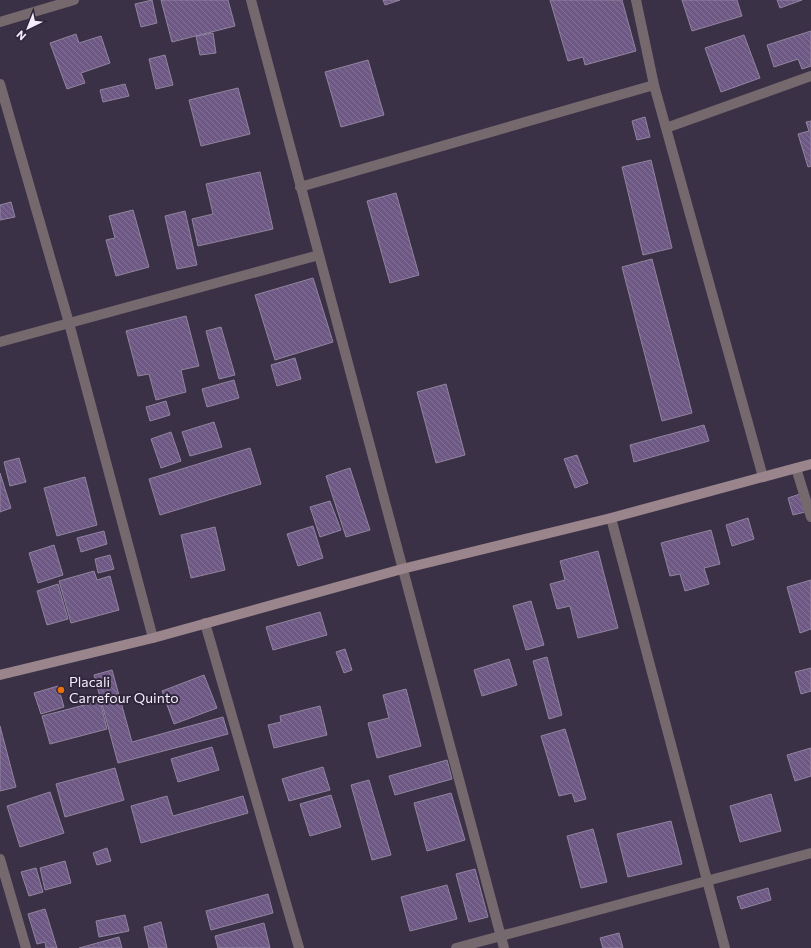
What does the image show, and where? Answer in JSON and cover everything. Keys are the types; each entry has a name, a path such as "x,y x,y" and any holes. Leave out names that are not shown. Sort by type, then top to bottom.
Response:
{"street":[{"path":"0,22 74,0"},
{"path":"251,0 504,948"},
{"path":"636,0 654,85 763,477"},
{"path":"666,128 811,76"},
{"path":"0,84 69,323 153,638"},
{"path":"300,187 654,85"},
{"path":"0,342 319,255"},
{"path":"0,675 153,638 402,569 611,518 811,464"},
{"path":"796,468 811,517"},
{"path":"611,518 725,948"},
{"path":"205,623 298,948"},
{"path":"456,948 811,853"},
{"path":"1,863 26,948"}],"building":[{"path":"152,0 157,23 141,27 135,4"},
{"path":"161,0 228,0 235,26 172,42"},
{"path":"383,0 400,0 385,5"},
{"path":"550,0 622,0 636,51 585,65 583,57 568,61"},
{"path":"682,0 737,0 742,16 692,31"},
{"path":"777,0 802,0 780,8"},
{"path":"811,31 811,66 802,69 798,59 774,67 767,45"},
{"path":"213,33 216,53 200,55 196,36"},
{"path":"76,34 79,43 101,36 110,63 81,73 85,83 67,89 50,43"},
{"path":"744,35 760,78 721,92 705,48"},
{"path":"165,55 173,85 156,89 149,59"},
{"path":"368,60 384,115 341,127 325,72"},
{"path":"125,84 129,96 103,102 100,90"},
{"path":"238,88 250,134 201,146 189,100"},
{"path":"645,117 650,137 637,140 632,121"},
{"path":"811,121 811,166 808,167 798,134 809,131 806,122"},
{"path":"651,160 672,248 643,255 622,167"},
{"path":"260,172 273,229 198,246 192,219 213,214 206,184"},
{"path":"396,193 419,275 390,283 367,201"},
{"path":"11,202 15,217 0,220 0,205"},
{"path":"133,210 149,267 116,276 106,240 115,238 109,216"},
{"path":"185,211 197,265 177,269 165,216"},
{"path":"652,259 692,413 662,421 622,267"},
{"path":"313,278 333,342 275,360 255,295"},
{"path":"186,316 199,366 181,370 186,392 156,400 149,374 138,376 126,331"},
{"path":"221,327 235,375 219,379 206,331"},
{"path":"295,358 301,379 277,386 271,365"},
{"path":"234,380 239,398 207,407 202,389"},
{"path":"446,384 465,455 436,463 417,392"},
{"path":"166,401 170,415 150,421 146,407"},
{"path":"214,422 222,447 190,456 182,432"},
{"path":"704,425 709,441 634,462 630,445"},
{"path":"171,432 181,461 161,468 151,439"},
{"path":"250,448 261,484 160,515 149,479"},
{"path":"577,455 588,483 575,488 564,459"},
{"path":"19,458 26,482 10,486 4,462"},
{"path":"350,468 370,530 346,537 326,476"},
{"path":"0,473 11,508 0,512"},
{"path":"85,477 97,525 57,536 44,488"},
{"path":"800,494 805,512 793,515 788,498"},
{"path":"330,501 341,530 320,537 310,507"},
{"path":"748,518 754,539 732,546 726,525"},
{"path":"313,526 323,558 298,566 287,534"},
{"path":"215,527 225,570 191,578 181,535"},
{"path":"711,530 720,564 704,568 709,584 685,591 680,574 670,576 661,543"},
{"path":"104,531 107,544 81,552 77,538"},
{"path":"54,545 63,575 38,583 29,553"},
{"path":"598,551 618,628 578,638 570,606 557,609 550,584 565,580 560,561"},
{"path":"110,555 114,569 98,573 95,559"},
{"path":"94,571 97,580 110,576 119,610 71,623 59,581"},
{"path":"811,580 811,629 800,633 787,587"},
{"path":"58,584 68,619 47,625 37,591"},
{"path":"531,601 544,645 526,650 513,606"},
{"path":"320,612 327,635 273,650 266,627"},
{"path":"345,649 352,670 344,673 336,652"},
{"path":"547,657 562,715 549,719 533,661"},
{"path":"509,659 517,685 482,696 474,670"},
{"path":"811,668 811,691 801,694 795,672"},
{"path":"112,670 132,742 223,717 228,734 118,763 94,675"},
{"path":"204,675 217,708 174,724 162,691"},
{"path":"58,686 64,707 41,714 34,693"},
{"path":"406,689 421,746 377,758 368,723 389,718 383,695"},
{"path":"100,701 107,729 50,744 42,716"},
{"path":"320,706 327,735 274,748 268,725 281,722 280,716"},
{"path":"0,726 16,787 0,791"},
{"path":"565,729 586,799 575,802 572,793 559,796 541,736"},
{"path":"212,747 219,770 178,782 171,759"},
{"path":"811,748 811,776 795,781 787,755"},
{"path":"447,760 452,779 395,795 389,776"},
{"path":"323,767 330,790 289,801 282,779"},
{"path":"115,768 124,800 65,817 56,784"},
{"path":"369,780 391,855 372,860 351,785"},
{"path":"50,792 64,833 20,847 7,806"},
{"path":"451,793 465,840 427,851 414,803"},
{"path":"771,794 781,831 740,842 730,806"},
{"path":"331,795 341,827 310,836 300,804"},
{"path":"167,796 173,816 243,796 248,813 141,843 131,806"},
{"path":"671,821 682,864 628,877 617,834"},
{"path":"593,829 607,882 581,888 567,836"},
{"path":"107,848 111,861 97,865 93,853"},
{"path":"65,861 71,883 45,890 40,868"},
{"path":"36,868 43,892 29,896 21,872"},
{"path":"475,869 488,917 469,922 456,874"},
{"path":"447,885 457,919 410,931 401,897"},
{"path":"768,888 771,900 741,909 737,897"},
{"path":"268,894 273,913 211,930 206,911"},
{"path":"45,909 57,948 46,948 45,942 37,944 28,914"},
{"path":"125,915 129,931 99,937 96,921"},
{"path":"161,922 167,948 149,948 144,927"},
{"path":"264,923 270,948 218,948 215,936"},
{"path":"619,933 623,948 603,948 600,938"},
{"path":"119,937 122,948 79,948"}],"place":[{"name":"Placali Carrefour Quinto","path":"61,690"}]}
